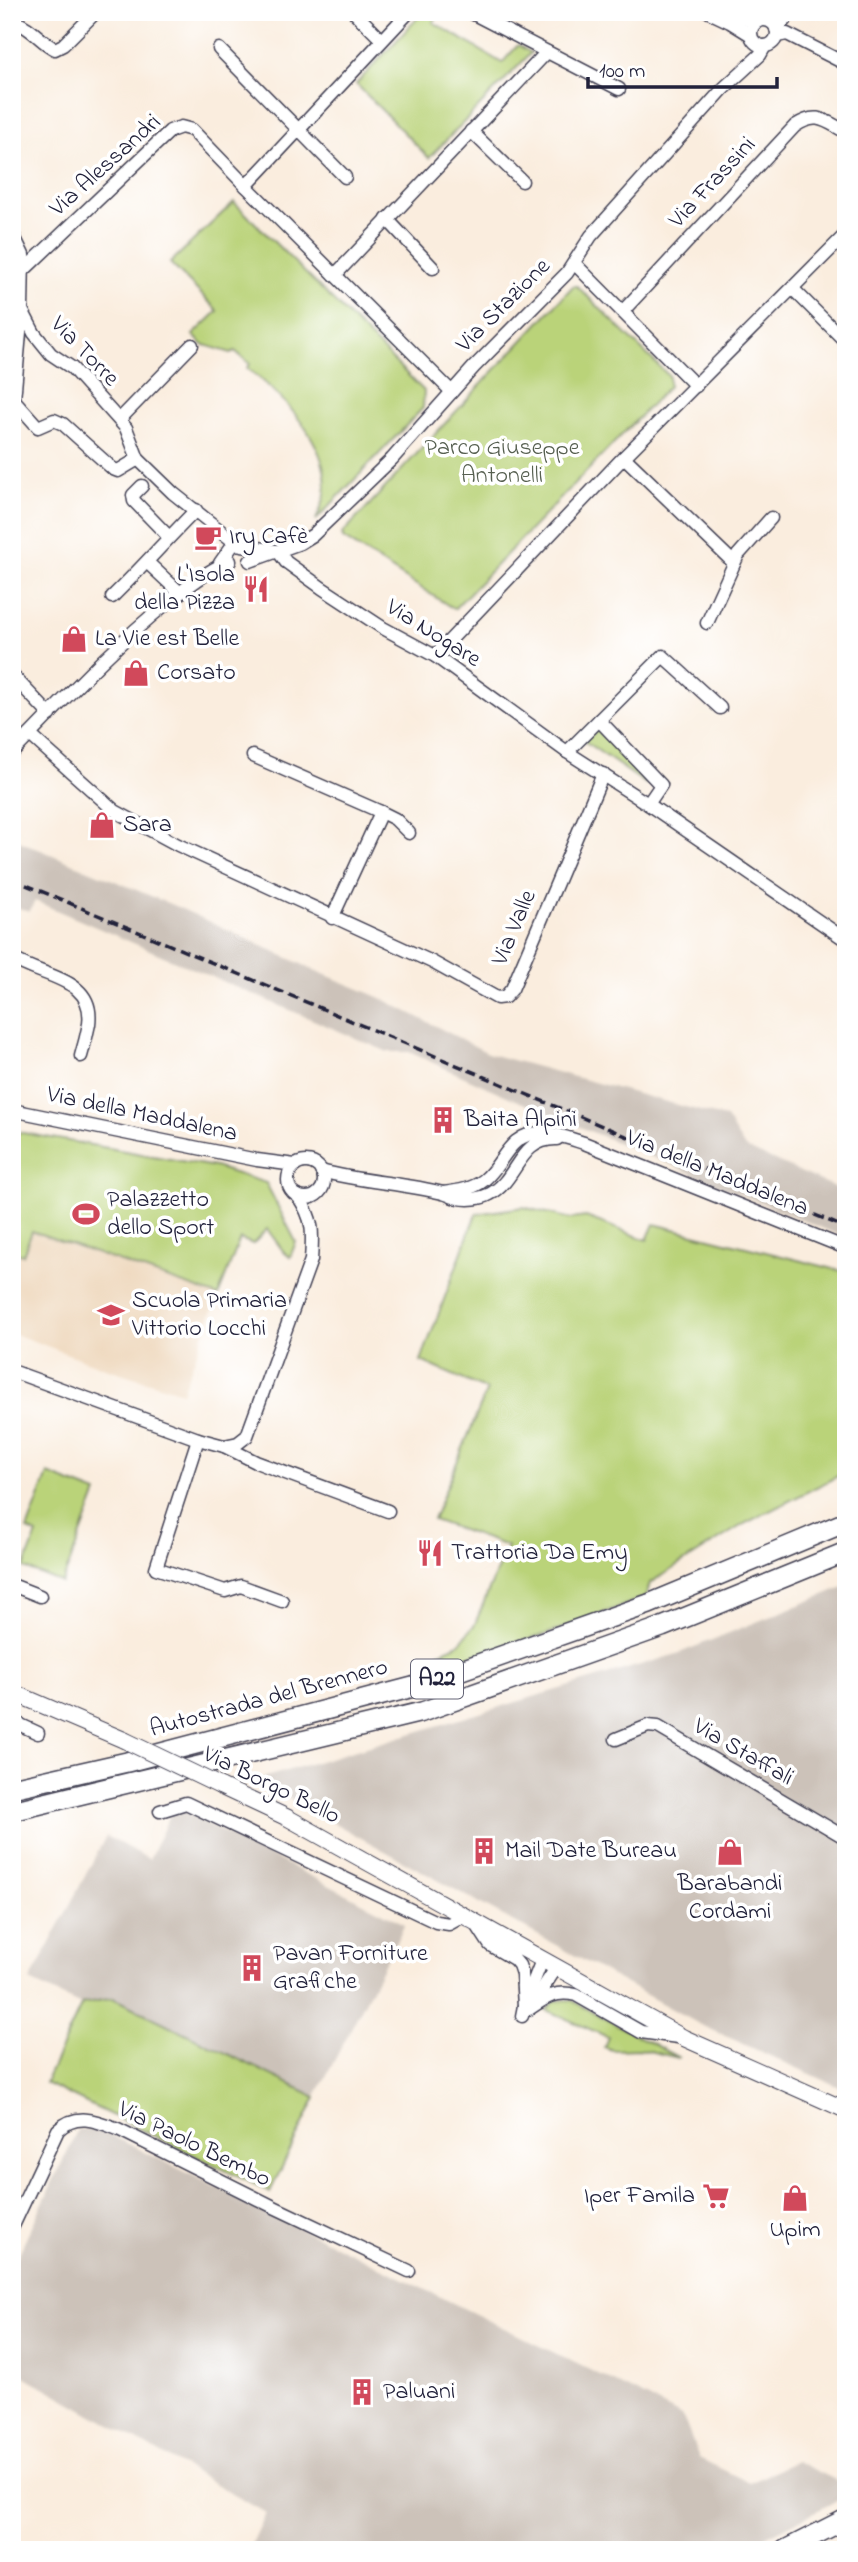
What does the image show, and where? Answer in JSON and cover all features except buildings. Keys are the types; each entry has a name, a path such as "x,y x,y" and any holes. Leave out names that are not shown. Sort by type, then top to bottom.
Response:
{"highway":[{"name":"Autostrada del Brennero","path":"12,1787 127,1762 413,1687 649,1604 846,1522"},
{"name":"Autostrada del Brennero","path":"12,1811 422,1712 662,1627 846,1552"},
{"path":"785,2550 846,2519"}],"main road":[{"name":"Via Borgo Bello","path":"12,1692 124,1740 288,1818 684,2038 846,2110"}],"street":[{"path":"12,26 18,23 29,27 55,49 63,45 96,12"},
{"path":"354,12 383,40"},
{"path":"246,187 409,12"},
{"path":"470,12 619,89"},
{"path":"709,12 730,22 787,34 846,64"},
{"path":"732,12 765,30"},
{"name":"Via Stazione","path":"12,753 127,635 236,551 239,567 300,543 323,526 392,459 452,391 575,264 591,236 741,70 765,30 792,12"},
{"path":"219,49 345,177"},
{"path":"335,275 547,52"},
{"name":"Via Frassini","path":"622,311 795,126 808,117 820,118 846,132"},
{"name":"Via Alessandri","path":"24,270 170,131 181,127 192,130 452,391"},
{"path":"471,131 522,181"},
{"path":"387,219 433,268"},
{"name":"Via Torre","path":"12,232 23,255 24,270 13,400 38,427 54,420 63,424 118,471 138,459"},
{"path":"435,656 624,457 846,234"},
{"path":"575,264 695,386"},
{"path":"793,289 842,338"},
{"name":"Via Torre","path":"22,310 34,334 51,354 72,368 127,428 138,459 173,493 196,510 236,551"},
{"name":"Via Torre","path":"119,420 192,345"},
{"path":"624,457 734,562"},
{"path":"142,486 133,495 134,501 169,537"},
{"path":"112,597 148,563 196,510"},
{"path":"707,622 738,555 771,518"},
{"path":"236,551 278,551"},
{"path":"236,551 252,555 250,561"},
{"name":"Via Nogare","path":"278,551 286,562 322,588 383,628 435,656 568,752 846,940"},
{"path":"148,563 180,593"},
{"path":"568,752 663,656 720,708"},
{"path":"12,675 50,715"},
{"path":"599,720 662,785 648,804"},
{"name":"Via Valle","path":"30,735 115,811 178,845 432,962 493,998 505,997 512,989 603,774"},
{"path":"253,756 382,811 410,833"},
{"path":"332,918 382,811"},
{"path":"12,958 76,986 85,995 89,1024 81,1056"},
{"name":"Via della Maddalena","path":"12,1110 264,1161 295,1165 312,1163 321,1171 354,1180 476,1199 490,1194 505,1182 525,1152 536,1144 550,1139 572,1140 846,1248"},
{"name":"Via della Maddalena","path":"264,1161 288,1181 289,1187 298,1196 310,1197 319,1191 354,1180"},
{"path":"288,1181 295,1165"},
{"path":"310,1214 324,1176 321,1171"},
{"path":"224,1446 238,1443 247,1436 311,1260 313,1233 310,1214 298,1196"},
{"path":"12,1371 224,1446 256,1462 388,1511"},
{"path":"198,1439 156,1568 225,1591 241,1586 282,1601"},
{"path":"12,1586 40,1595"},
{"path":"12,1721 38,1733"},
{"name":"Via Staffali","path":"616,1739 648,1726 658,1727 846,1838"},
{"name":"Via Borgo Bello","path":"160,1811 186,1803 436,1922 449,1924 469,1917 490,1945 514,1959 519,1965 526,2007 548,1996 564,1992 576,1995 641,2032 684,2038"},
{"path":"526,2007 549,1964"},
{"name":"Via Paolo Bembo","path":"12,2228 58,2130 72,2120 92,2119 118,2129 409,2271"}],"shaded area":[{"path":"12,838 182,909 379,997 490,1054 726,1118 745,1148 846,1192 846,1238 518,1101 409,1052 388,1052 35,901 29,912 12,905"},
{"name":"Scuola Primaria Vittorio Locchi","path":"31,1231 218,1296 182,1392 108,1369 12,1333 12,1252 23,1255"},
{"path":"846,1586 846,2090 699,2024 256,1780 677,1654"},
{"path":"172,1811 182,1811 405,1924 316,2096 112,1997 81,2005 30,1981 106,1836 149,1859"},
{"path":"78,2129 100,2130 671,2410 683,2417 699,2458 750,2483 796,2461 846,2485 846,2496 740,2550 249,2550 266,2513 12,2369 12,2268"}],"green space":[{"path":"423,12 442,12 433,22 502,63 518,45 531,53 429,158 356,84"},
{"path":"234,202 424,391 423,408 316,520 324,497 325,476 321,457 313,440 289,407 247,368 250,364 235,351 231,353 202,344 193,335 218,311 170,263"},
{"name":"Parco Giuseppe Antonelli","path":"573,286 577,286 669,376 669,386 454,609 343,538 342,534"},
{"path":"597,729 649,780 646,784 584,741"},
{"path":"12,1131 215,1167 266,1183 296,1242 290,1257 267,1229 253,1244 240,1239 218,1296 32,1231 23,1255 12,1252"},
{"path":"523,1207 571,1219 586,1217 647,1240 654,1224 846,1272 846,1472 744,1524 650,1583 646,1597 547,1634 455,1661 453,1657 440,1652 459,1644 475,1624 507,1546 433,1520 487,1390 421,1361 476,1214"},
{"path":"48,1474 97,1493 62,1583 24,1568 37,1534 27,1530"},
{"path":"113,1998 316,2097 270,2192 45,2083 82,2004"},
{"path":"571,2000 679,2058 640,2049 612,2050 604,2047 608,2037 546,2010 555,2001"}],"railway":[{"path":"12,879 846,1228"}],"place":[{"name":"Iry Cafè","path":"208,537"},
{"name":"L'Isola della Pizza","path":"256,589"},
{"name":"La Vie est Belle","path":"74,639"},
{"name":"Corsato","path":"136,673"},
{"name":"Sara","path":"102,825"},
{"name":"Baita Alpini","path":"443,1120"},
{"name":"Palazzetto dello Sport","path":"86,1214"},
{"name":"Scuola Primaria Vittorio Locchi","path":"111,1315"},
{"name":"Trattoria Da Emy","path":"430,1553"},
{"name":"Mail Date Bureau","path":"484,1851"},
{"name":"Barabandi Cordami","path":"730,1852"},
{"name":"Pavan Forniture Grafiche","path":"252,1968"},
{"name":"Iper Famila","path":"716,2196"},
{"name":"Upim","path":"795,2198"},
{"name":"Paluani","path":"362,2392"}]}
